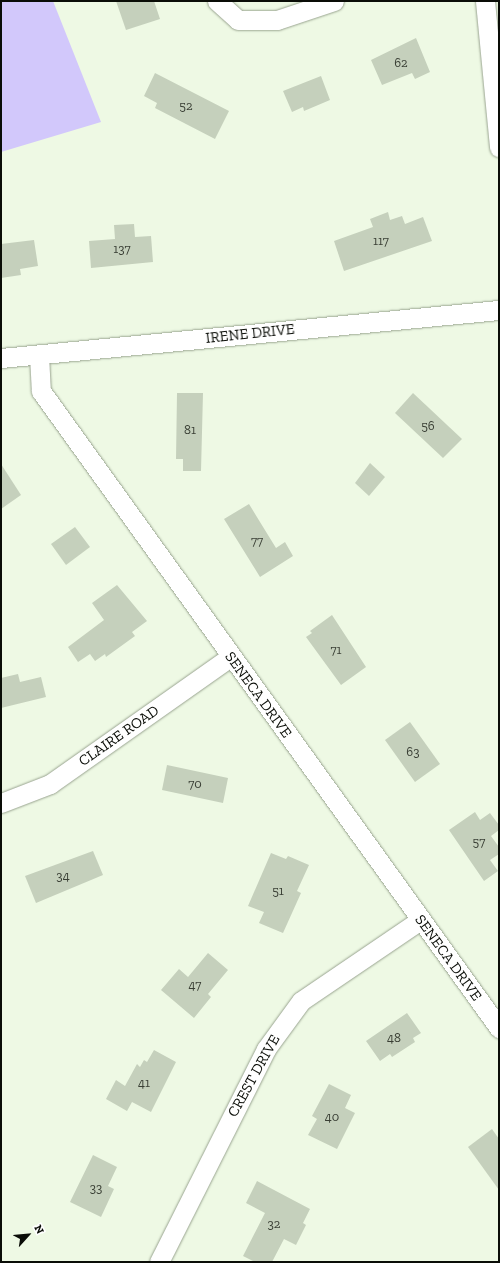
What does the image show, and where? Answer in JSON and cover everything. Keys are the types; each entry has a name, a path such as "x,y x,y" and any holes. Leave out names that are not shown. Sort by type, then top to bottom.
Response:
{"street":[{"path":"217,1 238,20 277,20 334,1"},
{"path":"485,1 499,147"},
{"name":"IRENE DRIVE","path":"1,358 499,310"},
{"name":"SENECA DRIVE","path":"39,354 41,391 230,656 499,1028"},
{"name":"CLAIRE ROAD","path":"1,803 50,784 230,656"},
{"name":"CREST DRIVE","path":"159,1262 266,1049 301,1001 420,920"}],"shaded area":[{"path":"1,1 53,1 101,122 1,152"}],"building":[{"path":"116,1 154,1 160,19 126,30"},
{"path":"416,38 430,72 415,79 412,73 382,85 371,60"},
{"path":"155,73 229,111 215,139 155,108 157,103 144,96"},
{"path":"321,76 330,100 304,111 303,107 292,112 283,91"},
{"path":"388,212 390,220 402,216 405,224 423,217 432,241 344,271 334,241 373,227 370,219"},
{"path":"134,224 135,237 151,236 153,262 91,268 89,241 115,239 114,225"},
{"path":"34,240 38,266 20,269 21,275 1,278 1,244"},
{"path":"177,393 203,393 201,471 183,471 183,459 176,459"},
{"path":"413,393 462,439 443,458 395,413"},
{"path":"370,463 385,477 369,496 355,483"},
{"path":"1,464 21,495 1,509"},
{"path":"249,504 276,548 285,542 293,556 260,577 224,519"},
{"path":"75,527 90,547 66,565 51,544"},
{"path":"117,585 147,621 132,632 135,636 106,657 105,654 95,661 90,654 78,662 68,647 104,620 92,603"},
{"path":"332,615 366,667 341,685 306,637 312,633 310,631"},
{"path":"18,674 20,682 41,677 46,697 1,708 1,678"},
{"path":"410,722 440,764 415,782 385,740"},
{"path":"167,765 228,778 223,803 162,790"},
{"path":"475,812 480,820 490,813 499,825 499,830 491,836 499,847 499,854 490,860 498,871 484,881 449,830"},
{"path":"93,851 103,875 36,903 25,876"},
{"path":"271,853 286,859 288,856 309,865 297,891 301,893 283,933 259,923 264,912 248,906"},
{"path":"208,953 228,970 208,994 211,997 194,1018 161,990 179,969 188,977"},
{"path":"407,1013 421,1033 413,1038 415,1042 392,1057 390,1054 380,1061 366,1041"},
{"path":"154,1050 176,1062 151,1112 132,1102 127,1111 106,1099 116,1080 125,1086 137,1064 140,1067 144,1060 147,1062"},
{"path":"329,1084 351,1095 345,1108 355,1113 337,1149 308,1135 317,1119 312,1116"},
{"path":"492,1129 499,1139 499,1190 468,1147"},
{"path":"93,1155 117,1167 108,1186 114,1189 101,1217 70,1202"},
{"path":"257,1181 310,1209 303,1223 306,1225 296,1245 284,1239 272,1262 255,1262 243,1256 265,1213 246,1203"}]}
